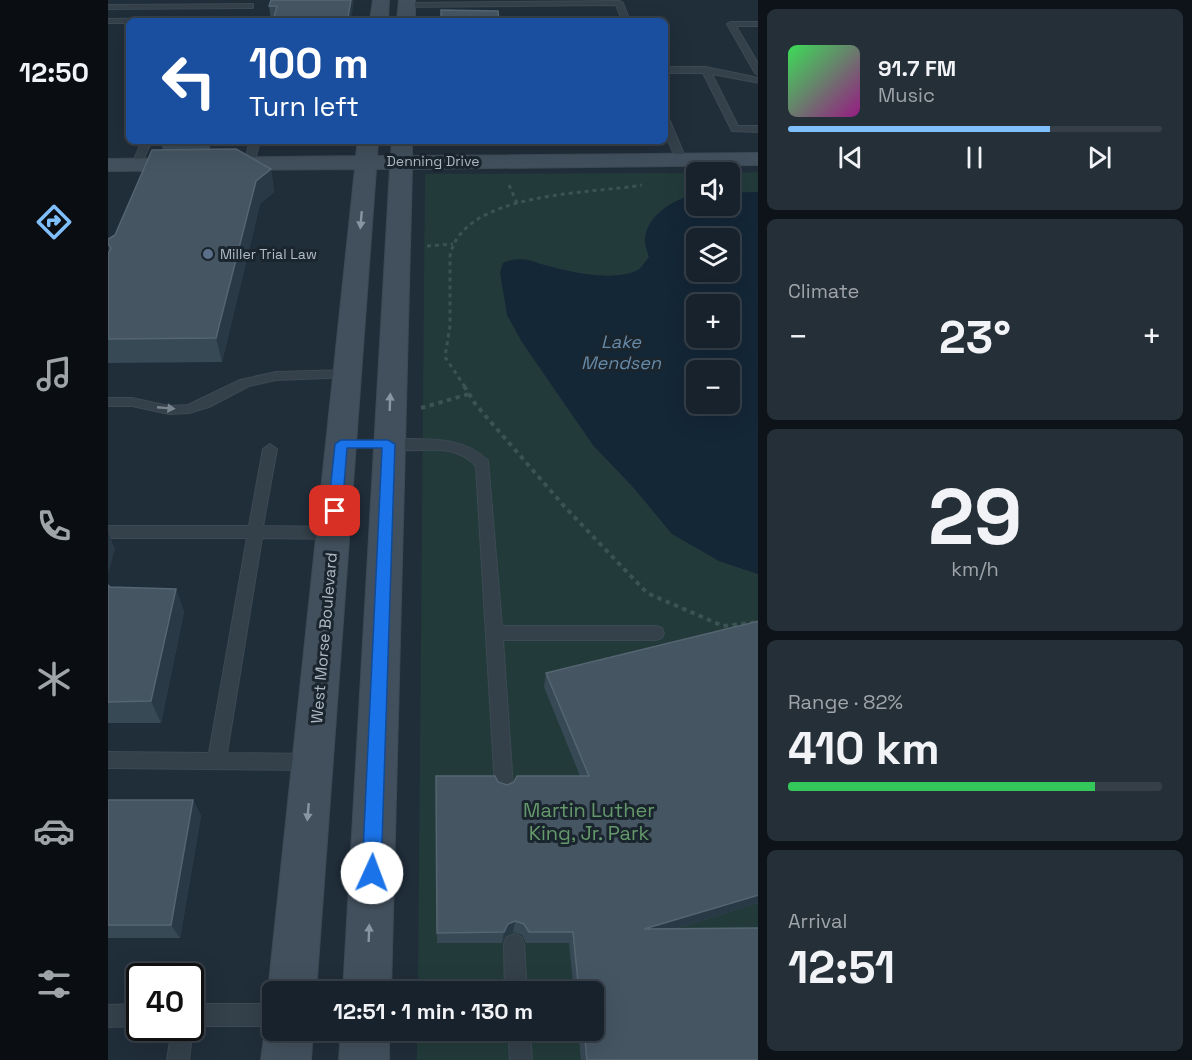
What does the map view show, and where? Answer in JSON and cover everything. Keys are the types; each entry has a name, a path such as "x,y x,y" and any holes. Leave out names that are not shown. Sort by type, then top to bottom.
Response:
{"street":[{"path":"379,18 381,0"},
{"path":"367,981 401,151"},
{"name":"Denning Drive","path":"108,165 249,163 401,151 758,159"},
{"name":"West Morse Boulevard","path":"293,981 367,152"},
{"path":"341,444 388,444"},
{"path":"286,1060 288,1041"},
{"path":"364,1060 365,1041"}],"lane":[{"path":"108,7 251,3 244,18"},
{"path":"407,12 619,3 625,18"},
{"path":"407,12 474,18"},
{"path":"108,21 126,21"},
{"path":"758,24 731,24 758,71"},
{"path":"668,70 705,70 758,81"},
{"path":"705,70 735,129 758,129"},
{"path":"668,128 681,159"},
{"path":"137,164 146,144"},
{"path":"249,163 254,144"},
{"path":"108,402 132,402 169,410 189,409 245,383 276,376 347,374"},
{"path":"388,444 456,446 472,453 483,465 504,787"},
{"path":"217,761 270,449"},
{"path":"108,531 333,533"},
{"path":"494,633 656,633"},
{"path":"108,760 312,762"},
{"path":"514,944 516,981"},
{"path":"108,1016 126,1015"},
{"path":"204,1015 262,1015"},
{"path":"178,1060 181,1041"},
{"path":"520,1041 521,1060"}],"path":[{"path":"505,179 517,203"},
{"path":"650,183 517,203 499,207 473,221 453,244 449,274 450,322 445,357 469,394 564,506 647,593 723,626 758,622"},
{"path":"422,247 444,243 453,244"},
{"path":"419,408 469,394"}],"green space":[{"path":"758,172 758,192 740,193 740,173"},
{"name":"Martin Luther King, Jr. Park","path":"686,173 686,196 645,239 649,257 637,271 612,276 597,275 552,267 526,259 507,315 522,342 593,445 632,486 719,561 758,574 758,1060 417,1060 417,1041 604,1041 604,981 418,981 425,174"}],"water":[{"name":"Lake Mendsen","path":"758,192 758,574 719,561 672,534 632,486 593,445 522,342 507,315 500,273 503,263 518,259 528,260 602,276 636,271 649,257 645,241 651,222 663,209 686,198 686,216 740,216 740,193"}],"building":[{"path":"271,0 351,0 348,17 352,17 274,18 277,6 269,6"},
{"path":"441,10 498,11 499,18 441,18"},
{"path":"236,149 271,169 256,181 216,338 108,339 108,254 111,248 108,239 115,235 152,150"},
{"path":"108,585 110,587 176,589 151,701 108,702"},
{"path":"758,621 758,895 644,929 758,928 758,1060 587,1060 585,1041 604,1041 604,981 578,981 573,932 529,932 524,924 515,921 508,924 504,932 437,933 436,776 495,776 498,782 507,785 514,782 517,776 589,776 546,673"},
{"path":"108,800 193,800 171,925 108,925"}],"place":[{"name":"Miller Trial Law","path":"208,254"}],"route":[{"path":"335,511 341,444 388,444 372,873"}]}
